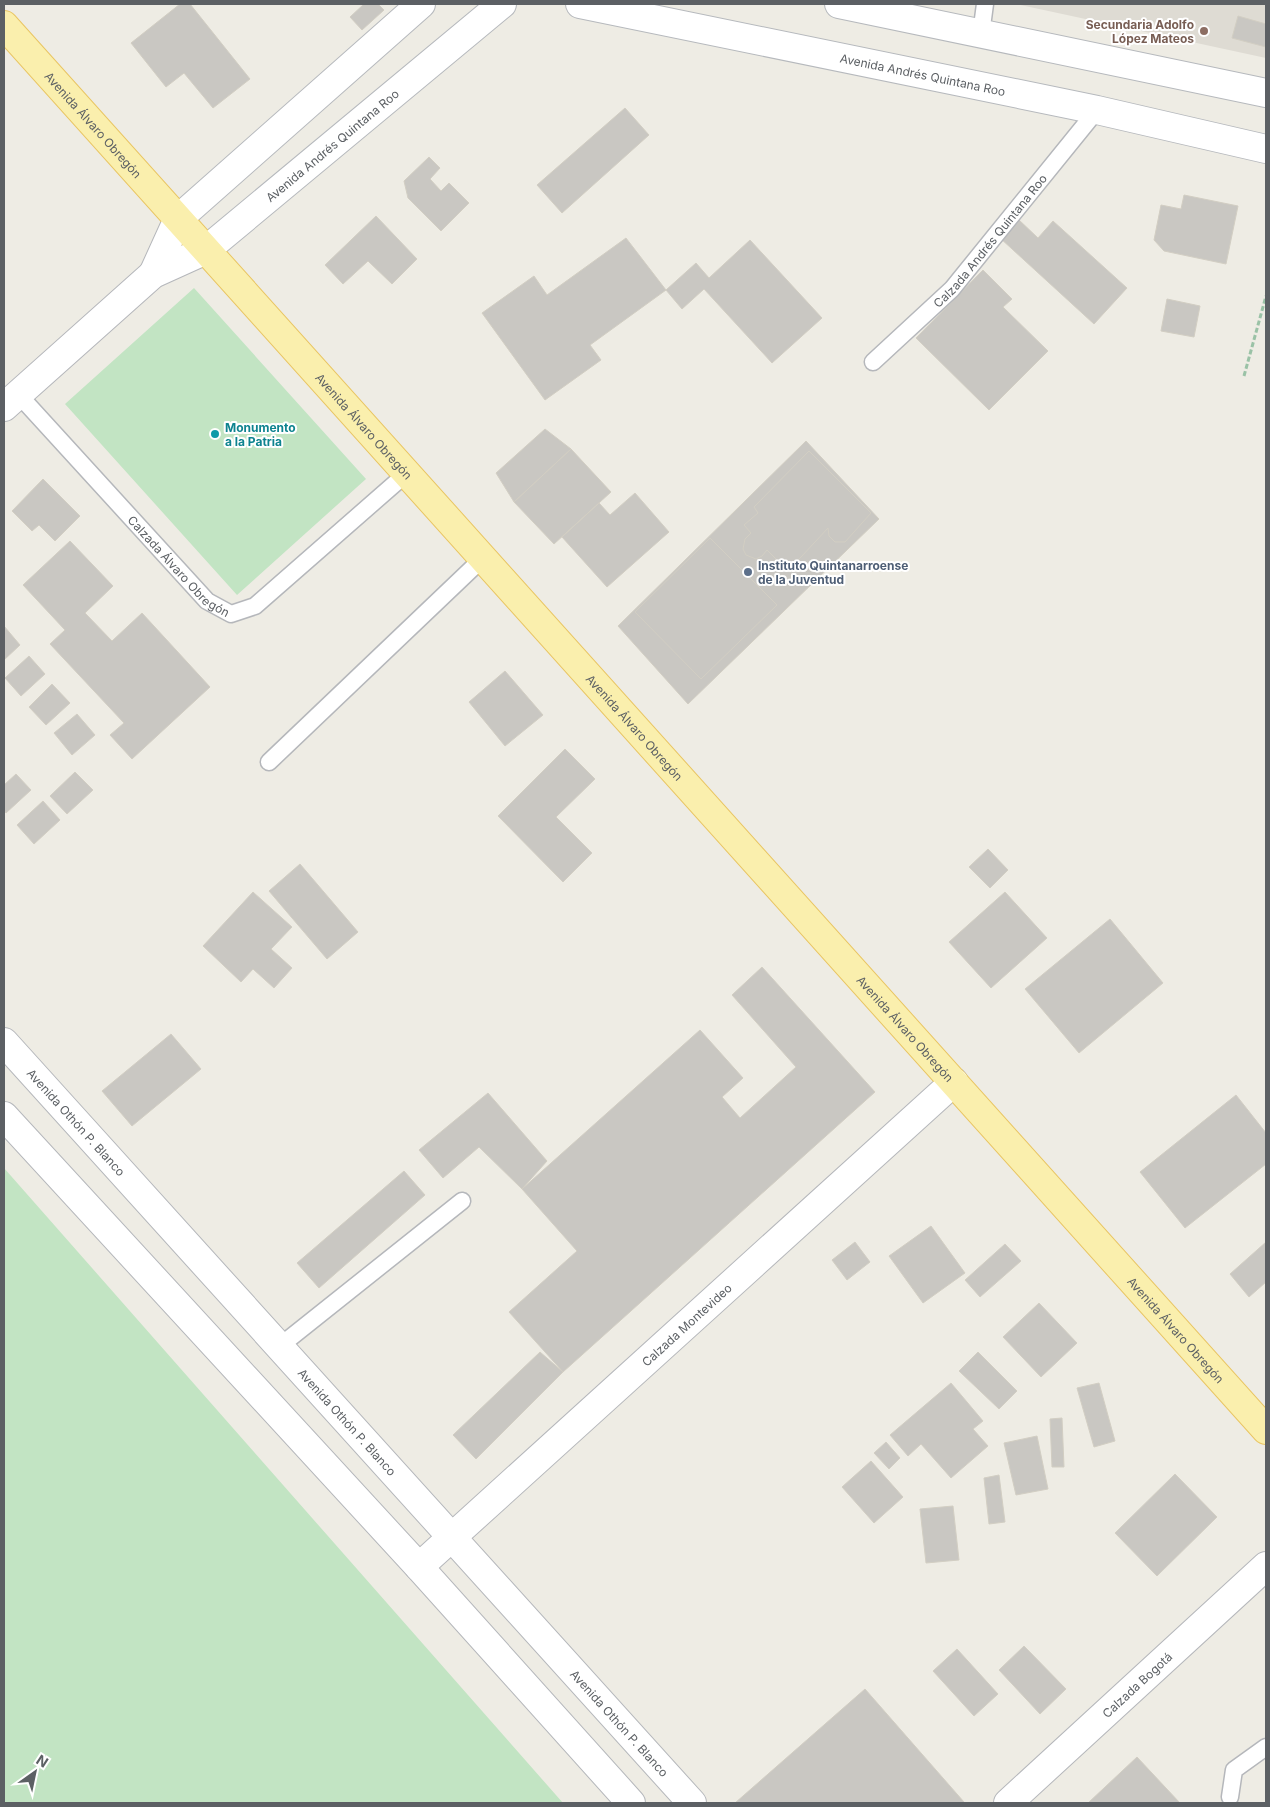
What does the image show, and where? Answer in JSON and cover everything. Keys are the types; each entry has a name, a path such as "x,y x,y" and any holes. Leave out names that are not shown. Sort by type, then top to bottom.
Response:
{"main road":[{"name":"Avenida Álvaro Obregón","path":"4,25 1266,1430"}],"street":[{"name":"Avenida Andrés Quintana Roo","path":"154,274 178,219 420,4"},
{"name":"Avenida Andrés Quintana Roo","path":"11,400 154,274 206,250 502,4"},
{"name":"Avenida Andrés Quintana Roo","path":"580,4 649,10 1266,149"},
{"path":"839,4 1266,93"},
{"name":"Avenida Othón P. Blanco","path":"4,1042 692,1803"},
{"name":"Calzada Montevideo","path":"419,1567 954,1082"},
{"path":"4,1116 419,1567 631,1803"},
{"name":"Calzada Bogotá","path":"1008,1803 1266,1566"}],"lane":[{"path":"981,34 985,4"},
{"name":"Calzada Andrés Quintana Roo","path":"873,362 952,289 1097,110"},
{"name":"Calzada Álvaro Obregón","path":"11,400 207,601 231,614 255,606 407,474"},
{"path":"269,762 482,558"},
{"path":"280,1346 462,1201"},
{"path":"1230,1797 1234,1770 1266,1747"}],"path":[{"path":"1244,376 1266,296"}],"shaded area":[{"name":"Secundaria Adolfo López Mateos","path":"1016,4 1266,4 1266,58"}],"green space":[{"path":"194,288 366,479 237,595 65,404"},
{"path":"4,1168 563,1803 4,1803"}],"building":[{"path":"180,4 190,4 250,79 213,108 184,73 166,87 131,43"},
{"path":"364,4 378,4 384,10 362,30 350,17"},
{"path":"1238,16 1266,24 1266,47 1232,38"},
{"path":"625,108 649,135 562,213 537,185"},
{"path":"429,157 440,168 430,179 441,191 449,183 469,203 441,231 408,198 404,181"},
{"path":"1184,195 1238,206 1226,264 1164,251 1154,240 1161,205 1181,209"},
{"path":"376,216 417,259 392,284 368,261 343,284 325,265"},
{"path":"1018,219 1038,238 1053,221 1127,288 1094,324 1000,238"},
{"path":"626,238 666,290 590,345 601,360 545,400 482,313 534,276 547,295"},
{"path":"750,240 822,318 772,363 704,289 682,309 666,290 696,263 709,278"},
{"path":"983,270 1012,299 1003,307 1048,351 989,410 916,338"},
{"path":"1167,299 1200,306 1194,337 1161,331"},
{"path":"545,429 571,449 514,502 496,473"},
{"name":"Instituto Quintanarroense de la Juventud","path":"806,441 879,519 688,704 618,626"},
{"path":"571,449 611,492 554,544 514,502"},
{"path":"809,451 871,513 845,542 835,542 829,536 828,528 788,571 767,550 756,559 746,555 743,549 745,539 751,533 744,525 758,513 754,507"},
{"path":"43,479 80,516 55,541 39,525 32,531 12,511"},
{"path":"635,493 669,532 607,587 562,537 599,503 610,515"},
{"path":"710,538 777,605 701,679 635,612"},
{"path":"70,541 113,586 85,613 112,641 142,613 210,687 132,759 110,735 124,723 50,644 65,630 23,585"},
{"path":"4,626 20,645 4,660"},
{"path":"29,656 45,674 21,696 5,678"},
{"path":"505,671 543,715 505,746 469,702"},
{"path":"52,684 70,703 46,725 29,707"},
{"path":"77,714 95,735 72,755 54,733"},
{"path":"565,749 595,779 556,817 592,853 563,882 498,816"},
{"path":"75,772 93,790 67,814 50,796"},
{"path":"16,774 31,790 6,813 4,810 4,785"},
{"path":"43,801 60,820 34,844 17,825"},
{"path":"988,849 1008,870 990,888 969,867"},
{"path":"300,864 358,932 327,959 269,891"},
{"path":"253,892 292,927 271,949 292,968 274,988 253,969 241,982 203,946"},
{"path":"1005,892 1047,938 991,988 949,942"},
{"path":"1110,919 1163,983 1079,1053 1025,989"},
{"path":"762,967 875,1092 563,1372 509,1312 577,1251 522,1189 700,1030 743,1078 722,1097 740,1118 796,1067 732,995"},
{"path":"171,1034 201,1069 132,1126 102,1091"},
{"path":"488,1093 547,1161 522,1189 479,1147 443,1178 419,1150"},
{"path":"1236,1095 1266,1133 1266,1164 1185,1228 1140,1172"},
{"path":"404,1171 425,1195 319,1288 297,1263"},
{"path":"931,1226 965,1273 923,1303 889,1256"},
{"path":"855,1242 870,1262 847,1280 832,1260"},
{"path":"1266,1242 1266,1282 1249,1297 1230,1274"},
{"path":"1005,1244 1021,1261 980,1297 965,1280"},
{"path":"1039,1303 1077,1343 1041,1377 1003,1337"},
{"path":"540,1352 563,1372 476,1459 453,1435"},
{"path":"978,1352 1017,1391 999,1409 959,1371"},
{"path":"951,1383 983,1421 973,1429 988,1446 951,1478 921,1444 908,1456 890,1435"},
{"path":"1099,1383 1115,1441 1094,1447 1077,1388"},
{"path":"1062,1418 1064,1467 1052,1467 1050,1419"},
{"path":"1037,1436 1048,1489 1016,1495 1004,1443"},
{"path":"886,1442 900,1458 889,1469 874,1453"},
{"path":"871,1461 903,1497 874,1523 842,1487"},
{"path":"1175,1474 1217,1517 1157,1576 1115,1533"},
{"path":"999,1475 1005,1522 989,1524 984,1478"},
{"path":"953,1506 959,1560 926,1563 920,1509"},
{"path":"1024,1646 1066,1689 1040,1714 999,1670"},
{"path":"957,1649 998,1694 974,1716 933,1671"},
{"path":"865,1689 963,1803 735,1803"},
{"path":"1137,1757 1180,1803 1088,1803"}],"place":[{"name":"Secundaria Adolfo López Mateos","path":"1204,31"},
{"name":"Monumento a la Patria","path":"215,434"},
{"name":"Instituto Quintanarroense de la Juventud","path":"748,572"}]}
